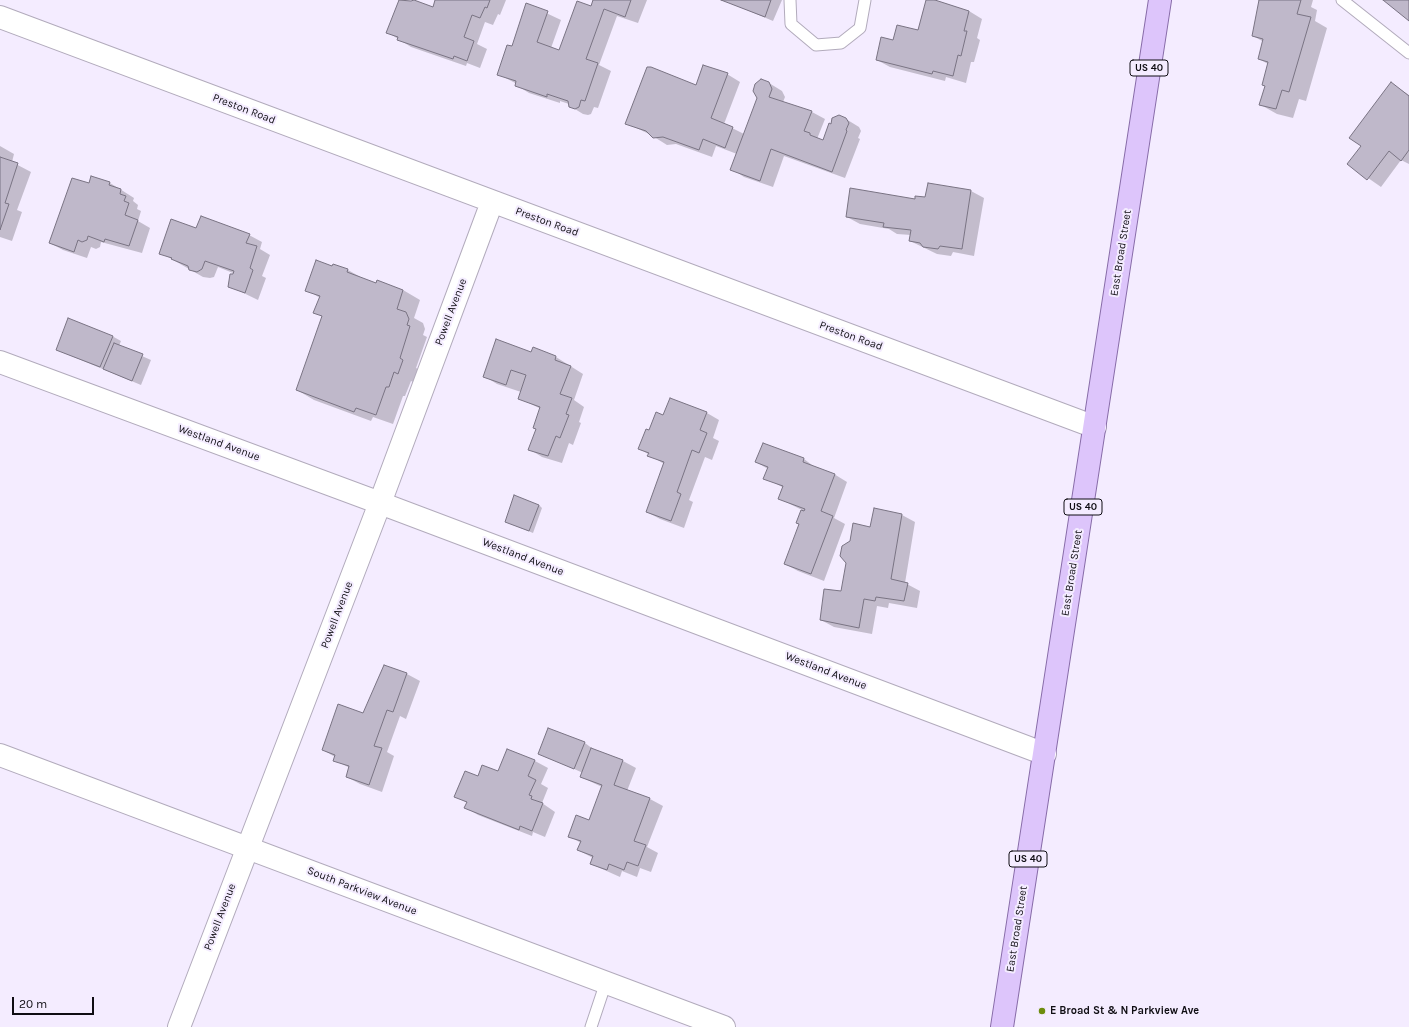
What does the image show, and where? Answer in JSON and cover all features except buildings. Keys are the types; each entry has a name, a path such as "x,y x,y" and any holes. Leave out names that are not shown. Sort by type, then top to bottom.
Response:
{"main road":[{"name":"East Broad Street","path":"1002,1027 1160,0"}],"street":[{"name":"Preston Road","path":"0,17 1095,427"},
{"name":"Powell Avenue","path":"179,1027 380,503 492,202"},
{"name":"Westland Avenue","path":"0,362 380,503 1044,754"},
{"name":"South Parkview Avenue","path":"0,755 724,1027"}],"lane":[{"path":"790,0 791,24 816,44 841,43 860,28 865,0"},
{"path":"1342,0 1409,54"},
{"path":"591,1027 606,982"}],"place":[{"name":"E Broad St & N Parkview Ave","path":"1042,1011"}]}
